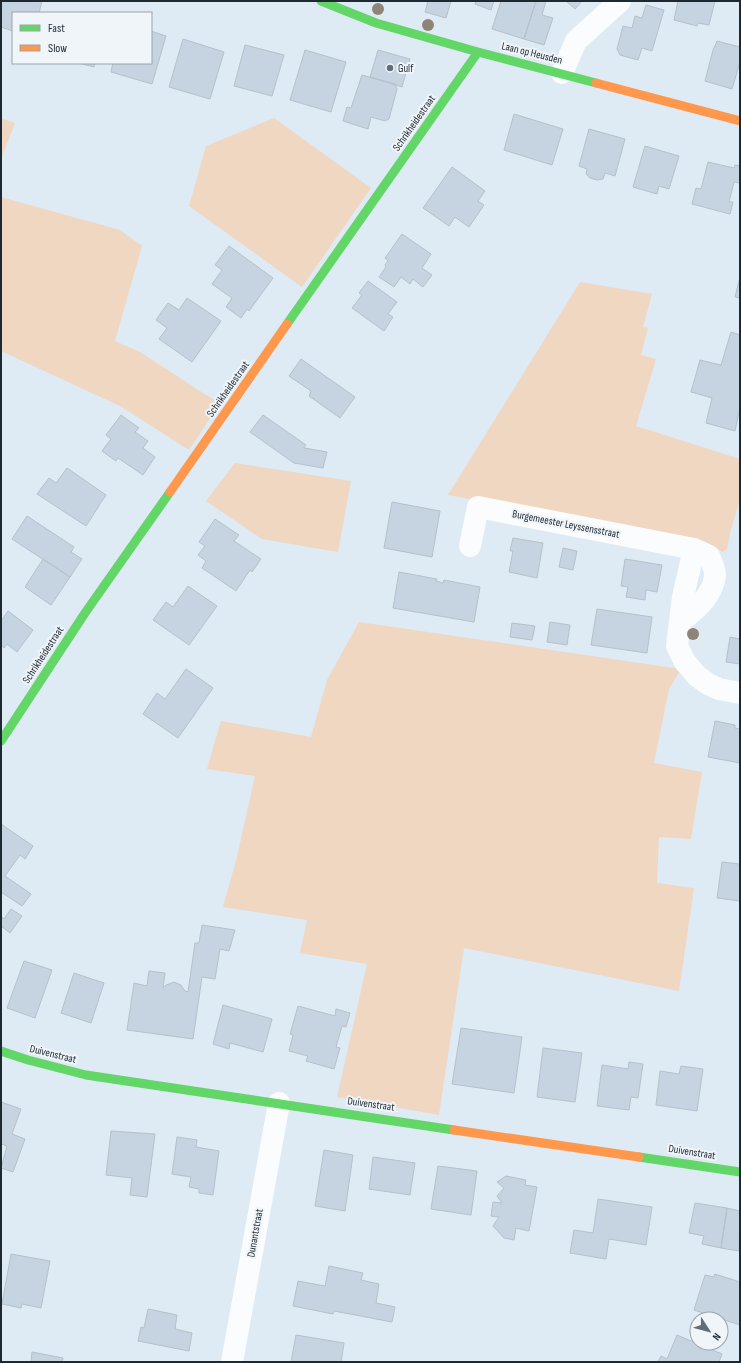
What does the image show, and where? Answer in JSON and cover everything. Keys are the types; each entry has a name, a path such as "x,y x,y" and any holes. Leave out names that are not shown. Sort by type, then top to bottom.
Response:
{"street":[{"name":"Laan op Heusden","path":"321,1 376,23 478,52 740,121"},
{"path":"562,73 576,41 620,1"},
{"name":"Schrikheidestraat","path":"1,741 85,613 478,52"},
{"name":"Burgemeester Leyssensstraat","path":"470,546 478,507 694,549 683,597 676,646 685,662 697,676 708,684 719,689 740,693"},
{"name":"Duivenstraat","path":"1,1051 28,1060 86,1074 740,1172"},
{"name":"Dunantstraat","path":"232,1362 279,1103"}],"shaded area":[{"path":"1,118 15,123 1,159"},
{"path":"274,118 371,188 302,287 189,206 206,146"},
{"path":"1,197 120,230 142,246 115,341 140,352 220,404 189,450 120,406 1,351"},
{"path":"580,282 652,294 643,327 648,328 641,355 656,359 636,426 740,459 740,500 731,529 727,549 722,552 710,545 448,495"},
{"path":"235,463 351,481 338,552 262,539 206,501"},
{"path":"359,622 681,669 669,689 654,763 702,772 691,839 659,837 657,883 694,888 679,991 464,948 439,1115 337,1097 367,964 300,953 307,920 223,907 237,857 255,776 207,769 221,721 311,737 327,680"}],"building":[{"path":"1,1 42,1 39,12 12,12 12,31 1,27"},
{"path":"428,1 451,1 446,18 425,12"},
{"path":"476,1 494,1 491,10 475,4"},
{"path":"501,1 536,1 524,39 492,29"},
{"path":"536,1 546,1 542,15 553,18 544,45 524,39"},
{"path":"566,1 582,1 575,9"},
{"path":"678,1 715,1 709,25 698,23 697,26 674,20"},
{"path":"646,5 664,10 652,51 642,48 638,60 620,55 617,49 623,26 632,28 635,16 642,18"},
{"path":"152,31 166,36 152,84 111,72 113,64 152,64"},
{"path":"183,39 224,52 210,99 169,87"},
{"path":"717,41 740,47 740,62 732,89 705,81 713,50"},
{"path":"245,45 284,55 272,96 234,86"},
{"path":"305,50 346,62 331,112 290,100"},
{"name":"Gulf","path":"378,50 410,59 402,87 370,77"},
{"path":"83,64 95,64 94,67"},
{"path":"362,75 395,84 397,89 389,119 385,121 371,117 368,129 343,121 347,107 351,108"},
{"path":"514,114 563,129 552,165 504,150"},
{"path":"589,129 625,139 615,176 605,173 603,179 597,180 590,178 586,174 587,169 579,166"},
{"path":"645,146 679,156 669,189 659,186 657,194 633,187"},
{"path":"708,162 734,168 735,165 740,166 740,183 734,182 729,202 733,202 730,214 692,204 696,188 701,189"},
{"path":"452,167 485,191 478,201 484,205 469,227 455,217 449,226 423,208"},
{"path":"402,234 431,254 422,268 432,275 423,287 413,279 410,284 401,277 394,287 379,277 388,261 385,258"},
{"path":"229,246 273,278 249,311 247,309 241,318 226,307 232,298 212,284 222,270 215,265"},
{"path":"740,277 740,298 735,297"},
{"path":"368,281 397,302 388,314 393,317 384,331 352,308 362,295 359,293"},
{"path":"187,298 221,321 192,362 159,339 167,328 156,320 168,303 179,310"},
{"path":"731,332 740,335 740,407 735,431 706,423 712,398 691,392 700,360 721,365"},
{"path":"301,359 355,397 340,418 309,396 311,391 289,376"},
{"path":"121,415 139,428 135,432 148,441 143,448 155,457 143,475 118,458 116,461 102,451 111,439 106,435"},
{"path":"263,415 306,445 304,448 327,452 323,468 294,463 250,432"},
{"path":"67,468 106,495 86,526 37,494 49,478 56,483"},
{"path":"392,502 440,511 432,557 384,548"},
{"path":"27,516 74,547 71,552 82,559 70,577 12,539"},
{"path":"215,519 239,535 234,541 261,559 252,572 250,570 236,591 202,568 206,561 198,555 205,546 199,542"},
{"path":"513,538 543,543 537,578 509,572 513,551 510,551"},
{"path":"563,548 577,551 573,570 559,567"},
{"path":"43,559 70,577 51,605 25,587"},
{"path":"625,559 662,565 657,592 646,590 645,600 626,597 628,587 621,586"},
{"path":"399,572 437,579 436,581 443,583 444,580 480,587 474,622 393,608"},
{"path":"188,586 217,606 189,645 153,620 166,602 173,607"},
{"path":"597,609 652,617 647,653 591,645"},
{"path":"8,611 33,630 17,652 7,644 4,648 1,645 1,621"},
{"path":"550,622 570,625 567,645 547,642"},
{"path":"512,623 535,626 532,640 510,637"},
{"path":"730,637 740,639 740,664 726,662"},
{"path":"186,669 213,688 178,738 143,714 157,693 165,699"},
{"path":"715,721 735,725 735,728 740,729 740,763 708,757"},
{"path":"1,824 33,846 25,859 20,855 5,876 31,894 22,906 1,892"},
{"path":"722,862 740,864 740,901 717,898"},
{"path":"11,909 22,916 10,933 1,926 1,916 4,919"},
{"path":"202,925 235,930 229,951 220,949 215,979 202,977 193,1039 127,1030 134,983 147,986 149,971 165,973 163,988 174,982 181,985 185,991 188,992 195,943 199,943"},
{"path":"24,961 52,970 35,1018 7,1008"},
{"path":"74,973 104,983 91,1023 61,1013"},
{"path":"223,1005 272,1019 263,1052 230,1043 229,1049 213,1044"},
{"path":"298,1006 335,1016 336,1009 350,1013 346,1027 342,1026 336,1047 340,1048 334,1069 306,1061 308,1056 289,1051 293,1035 290,1034"},
{"path":"461,1028 522,1037 514,1093 452,1084"},
{"path":"543,1048 582,1053 575,1102 537,1097"},
{"path":"629,1062 643,1064 638,1098 631,1097 629,1110 597,1106 602,1065 628,1069"},
{"path":"681,1066 703,1069 697,1111 656,1105 660,1071 679,1074"},
{"path":"1,1102 21,1109 12,1134 25,1139 13,1172 1,1168 7,1146 1,1144"},
{"path":"111,1131 155,1134 147,1197 130,1195 132,1178 106,1175"},
{"path":"177,1137 197,1140 196,1147 219,1151 213,1195 199,1193 199,1189 189,1187 191,1177 172,1174"},
{"path":"324,1150 353,1155 345,1211 315,1206"},
{"path":"373,1157 415,1163 410,1195 369,1189"},
{"path":"438,1166 477,1171 471,1215 431,1209"},
{"path":"506,1176 526,1180 525,1185 537,1187 529,1231 516,1228 514,1240 504,1238 493,1226 499,1217 491,1216 493,1202 502,1203 497,1196 504,1188 497,1182"},
{"path":"598,1199 652,1207 646,1245 609,1239 606,1259 570,1253 574,1230 593,1233"},
{"path":"695,1203 727,1208 721,1248 702,1244 704,1236 689,1233"},
{"path":"727,1208 740,1211 739,1251 721,1248"},
{"path":"11,1254 50,1261 41,1308 22,1304 21,1308 2,1304"},
{"path":"329,1266 363,1273 361,1280 379,1284 376,1303 395,1307 392,1322 334,1311 333,1314 293,1306 298,1281 325,1286"},
{"path":"715,1274 740,1282 740,1325 729,1321 729,1311 694,1310 705,1275 714,1277"},
{"path":"148,1309 177,1315 175,1329 192,1333 189,1351 138,1341 141,1327 144,1328"},
{"path":"296,1335 344,1343 341,1362 291,1362"},
{"path":"677,1335 689,1340 689,1351 715,1351 722,1354 719,1362 658,1362 661,1356 667,1359"},
{"path":"32,1352 63,1358 62,1362 31,1362"}],"traffic: fast":[{"path":"321,1 376,23 596,83"},
{"path":"287,324 478,52"},
{"path":"1,741 85,613 170,492"},
{"path":"1,1051 28,1060 86,1075 454,1130"},
{"path":"639,1157 740,1172"}],"traffic: slow":[{"path":"596,83 740,121"},
{"path":"170,492 287,324"},
{"path":"454,1130 639,1157"}],"place":[{"name":"Gulf","path":"390,68"}]}
